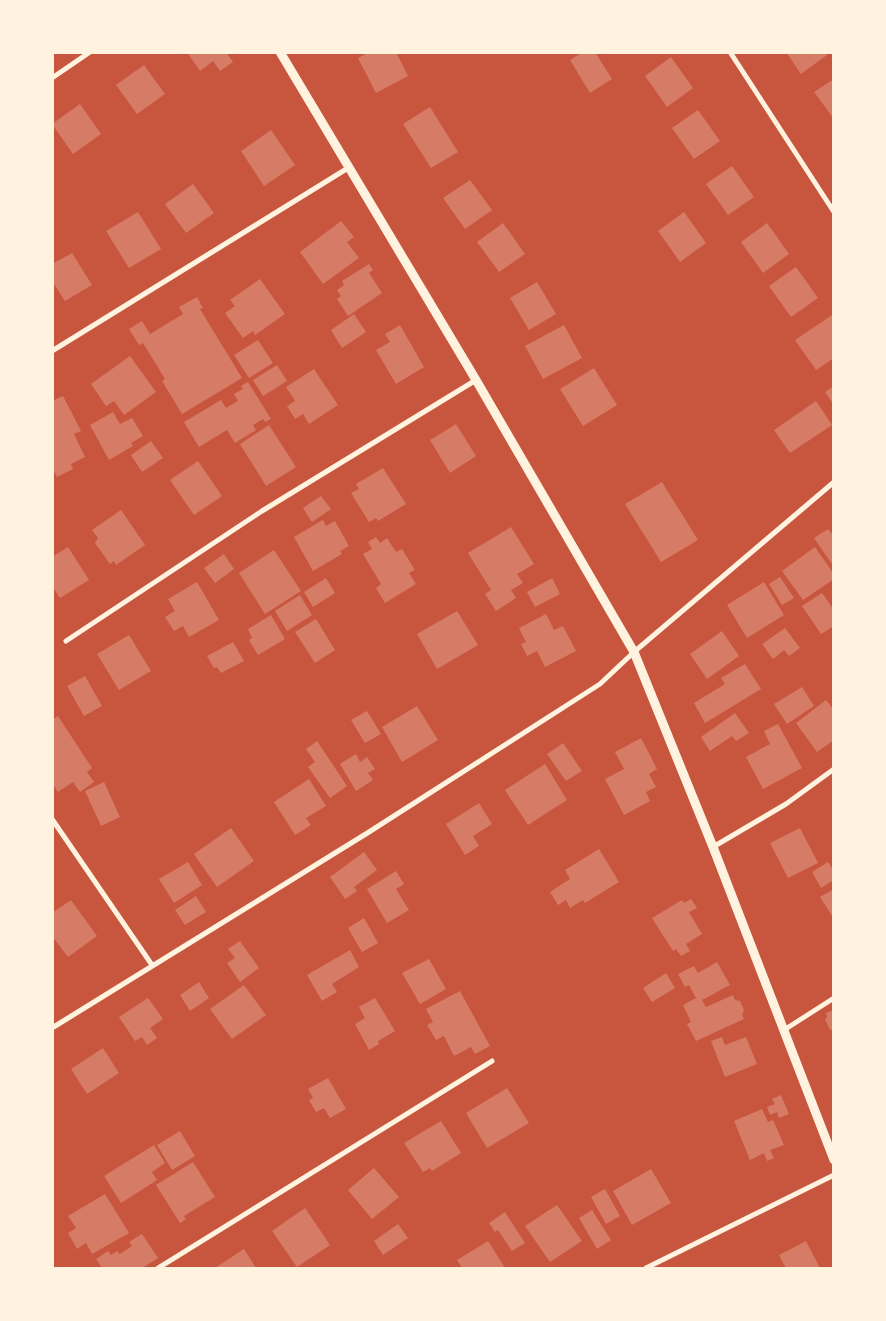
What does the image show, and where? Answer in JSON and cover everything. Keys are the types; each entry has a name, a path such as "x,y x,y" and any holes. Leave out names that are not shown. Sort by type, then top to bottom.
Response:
{"street":[{"path":"52,78 90,52"},
{"path":"280,52 476,380 634,652 714,847 834,1160"},
{"path":"730,52 834,212"},
{"path":"52,351 348,168"},
{"path":"66,640 262,511 476,380"},
{"path":"52,1028 369,832 600,684 634,652 834,482"},
{"path":"714,847 786,804 834,769"},
{"path":"52,819 152,965"},
{"path":"784,1030 834,998"},
{"path":"158,1268 492,1061"},
{"path":"646,1268 834,1175"}],"building":[{"path":"187,52 226,52 233,62 220,71 213,61 200,71"},
{"path":"369,52 396,52 408,76 376,93 358,58"},
{"path":"583,52 595,52 612,79 590,93 570,60"},
{"path":"786,52 825,52 827,55 801,74"},
{"path":"671,57 693,88 667,107 645,76"},
{"path":"144,65 165,94 137,114 116,85"},
{"path":"834,79 834,119 814,92"},
{"path":"80,104 101,134 73,154 52,124"},
{"path":"430,107 458,152 431,168 403,124"},
{"path":"698,110 720,141 694,159 672,128"},
{"path":"271,130 295,165 264,186 241,151"},
{"path":"732,166 754,197 728,215 706,184"},
{"path":"470,180 492,210 465,229 443,198"},
{"path":"193,184 214,213 186,233 165,204"},
{"path":"138,212 161,249 129,268 106,231"},
{"path":"684,212 706,243 680,262 658,231"},
{"path":"341,221 354,237 347,242 359,258 323,284 300,252"},
{"path":"503,223 525,254 499,272 477,242"},
{"path":"767,223 789,254 763,273 741,242"},
{"path":"72,253 92,285 65,301 52,281 52,264"},
{"path":"369,264 373,270 369,273 382,293 348,316 337,299 341,296 337,290 344,285 342,281"},
{"path":"796,267 818,298 791,317 769,286"},
{"path":"260,279 285,314 255,335 253,331 243,338 225,313 235,306 230,300"},
{"path":"537,282 556,314 529,330 510,298"},
{"path":"197,297 203,308 200,309 242,378 182,414 162,381 165,379 143,343 139,345 129,329 142,321 150,334 183,314 179,307"},
{"path":"354,314 366,332 342,348 331,330"},
{"path":"832,315 834,358 816,370 795,340"},
{"path":"400,325 424,367 396,384 376,350 390,342 385,334"},
{"path":"564,325 582,358 543,379 525,346"},
{"path":"258,340 273,363 249,378 234,355"},
{"path":"130,356 156,392 124,415 114,401 106,406 91,384"},
{"path":"277,365 287,381 263,396 253,380"},
{"path":"594,368 617,405 583,426 560,389"},
{"path":"314,369 338,405 309,424 303,414 295,419 287,406 295,401 286,387"},
{"path":"248,382 271,419 265,422 263,419 253,425 256,430 235,443 227,430 199,447 184,422 221,400 226,408 238,401 234,394 243,389 241,386"},
{"path":"834,386 834,405 825,392"},
{"path":"63,396 81,431 74,434 85,457 71,464 73,469 57,477 52,467 52,401"},
{"path":"816,401 832,425 790,453 774,430"},
{"path":"113,412 120,424 132,418 143,436 131,443 133,446 109,460 90,425"},
{"path":"456,424 476,456 450,473 430,440"},
{"path":"269,425 296,467 266,486 240,444"},
{"path":"151,441 163,458 142,472 131,455"},
{"path":"198,461 222,496 194,515 170,480"},
{"path":"383,468 406,504 378,521 376,518 369,522 351,493 359,489 356,484"},
{"path":"662,482 698,540 661,562 625,504"},
{"path":"321,496 331,509 312,522 303,508"},
{"path":"121,510 145,545 116,565 114,561 110,564 95,543 98,538 92,530"},
{"path":"323,520 326,526 335,521 349,546 340,551 342,554 313,571 294,537"},
{"path":"511,527 534,564 517,574 523,583 511,590 516,598 496,611 485,594 491,590 468,553"},
{"path":"828,529 834,536 834,563 832,564 814,538"},
{"path":"376,537 380,543 387,538 396,552 402,549 415,570 409,573 416,584 385,603 376,588 381,584 363,554 372,549 368,542"},
{"path":"68,547 89,580 60,598 52,586 52,557"},
{"path":"815,547 834,574 834,579 803,600 782,571"},
{"path":"274,550 301,591 265,614 239,573"},
{"path":"224,554 234,569 215,583 204,568"},
{"path":"780,577 794,598 782,605 769,584"},
{"path":"326,578 335,593 313,607 304,592"},
{"path":"552,578 560,594 535,607 527,592"},
{"path":"197,582 219,620 189,637 183,626 174,631 165,617 175,611 168,599"},
{"path":"764,582 784,615 747,638 727,605"},
{"path":"822,593 834,610 834,626 821,634 802,606"},
{"path":"300,595 312,615 287,631 275,611"},
{"path":"457,611 478,645 437,669 417,634"},
{"path":"546,614 554,630 563,626 576,651 545,667 537,651 527,656 521,644 526,642 519,628"},
{"path":"271,615 285,639 258,655 249,640 252,638 248,629"},
{"path":"316,619 335,650 315,663 295,632"},
{"path":"785,628 800,648 789,656 784,650 773,659 762,644"},
{"path":"722,631 739,656 707,679 690,654"},
{"path":"129,635 151,671 119,690 97,654"},
{"path":"233,642 244,661 221,673 217,667 214,668 207,656"},
{"path":"745,664 761,689 705,723 694,703 725,684 721,678"},
{"path":"85,676 102,706 84,716 67,686"},
{"path":"802,687 814,706 787,724 774,704"},
{"path":"826,700 834,710 834,740 817,752 796,723"},
{"path":"417,706 438,740 402,762 382,727"},
{"path":"367,711 381,734 365,743 351,720"},
{"path":"735,713 749,733 736,741 732,736 710,751 701,737"},
{"path":"58,716 92,768 87,772 94,782 80,792 73,782 58,792 52,783 52,720"},
{"path":"778,724 802,768 763,789 746,757 770,744 764,731"},
{"path":"641,738 657,769 649,774 656,787 646,792 650,801 624,815 605,779 624,769 615,752"},
{"path":"317,741 347,786 330,798 308,767 315,762 306,749"},
{"path":"563,743 582,771 566,781 547,754"},
{"path":"356,754 360,762 367,757 375,769 368,773 373,780 356,791 340,764"},
{"path":"545,764 567,800 528,825 505,790"},
{"path":"309,779 326,806 306,818 311,825 295,835 274,802"},
{"path":"104,782 120,817 101,826 85,791"},
{"path":"479,803 492,824 473,836 479,846 465,855 446,824"},
{"path":"231,828 254,861 217,887 194,854"},
{"path":"800,828 818,863 788,878 770,843"},
{"path":"599,849 619,882 585,903 583,900 570,908 566,900 558,905 550,892 570,879 565,870"},
{"path":"364,852 377,870 354,887 357,891 345,899 330,877"},
{"path":"188,862 202,885 174,903 159,879"},
{"path":"828,862 834,871 834,880 821,888 812,872"},
{"path":"396,871 404,884 396,889 409,910 387,923 367,889"},
{"path":"834,889 834,919 820,897"},
{"path":"196,896 206,912 185,925 175,910"},
{"path":"691,899 697,908 689,912 702,934 686,944 690,951 681,956 676,949 673,951 652,918 682,900 684,903"},
{"path":"71,900 97,936 68,957 52,936 52,913"},
{"path":"364,918 378,943 362,952 348,928"},
{"path":"240,941 259,968 240,982 227,963 235,958 228,949"},
{"path":"350,950 359,967 332,984 337,992 322,1001 307,975"},
{"path":"429,959 446,989 420,1004 402,973"},
{"path":"717,962 730,985 702,1000 706,1007 733,995 735,1000 740,1001 744,1010 742,1015 744,1019 696,1041 687,1024 691,1022 683,1005 696,998 689,985 685,987 678,974 694,966 698,973"},
{"path":"666,973 675,988 652,1002 643,988"},
{"path":"199,982 209,998 190,1011 180,995"},
{"path":"244,985 266,1015 232,1039 210,1009"},
{"path":"460,991 490,1046 475,1054 471,1047 454,1056 444,1036 436,1040 427,1025 433,1022 426,1009"},
{"path":"148,998 163,1019 150,1028 157,1038 147,1045 142,1037 135,1041 119,1017"},
{"path":"375,998 395,1031 378,1041 379,1044 369,1050 355,1024 365,1018 359,1007"},
{"path":"834,1010 834,1029 830,1030 825,1019 827,1018 826,1013"},
{"path":"722,1037 725,1045 746,1037 757,1064 725,1077 711,1041"},
{"path":"103,1048 119,1073 87,1094 71,1069"},
{"path":"328,1078 346,1109 330,1118 324,1108 316,1112 309,1100 313,1098 308,1089"},
{"path":"507,1088 529,1123 487,1148 466,1113"},
{"path":"781,1095 789,1114 779,1118 777,1112 770,1115 767,1107 775,1104 772,1099"},
{"path":"762,1109 768,1122 773,1120 784,1145 770,1150 774,1158 767,1161 764,1153 750,1160 734,1121"},
{"path":"441,1121 461,1153 432,1171 430,1168 423,1172 404,1143"},
{"path":"180,1131 195,1156 172,1170 157,1145"},
{"path":"154,1145 165,1163 152,1172 157,1180 121,1203 104,1176"},
{"path":"193,1162 215,1197 184,1216 186,1219 180,1223 156,1185"},
{"path":"374,1168 399,1197 372,1219 348,1190"},
{"path":"651,1169 671,1203 632,1225 613,1191"},
{"path":"605,1189 620,1216 606,1224 591,1197"},
{"path":"105,1194 129,1233 92,1254 86,1243 77,1249 68,1233 76,1228 68,1216"},
{"path":"557,1205 582,1241 550,1262 525,1226"},
{"path":"305,1208 330,1245 297,1267 272,1231"},
{"path":"592,1210 611,1240 597,1249 579,1218"},
{"path":"505,1212 525,1243 512,1251 498,1230 495,1232 489,1223"},
{"path":"398,1224 408,1238 383,1255 374,1241"},
{"path":"142,1234 158,1258 142,1268 102,1268 96,1259 108,1251 111,1255 117,1251 120,1254 132,1246 129,1242"},
{"path":"488,1241 505,1268 462,1268 457,1260"},
{"path":"806,1241 820,1268 786,1268 779,1255"},
{"path":"244,1249 256,1268 215,1268"}]}
